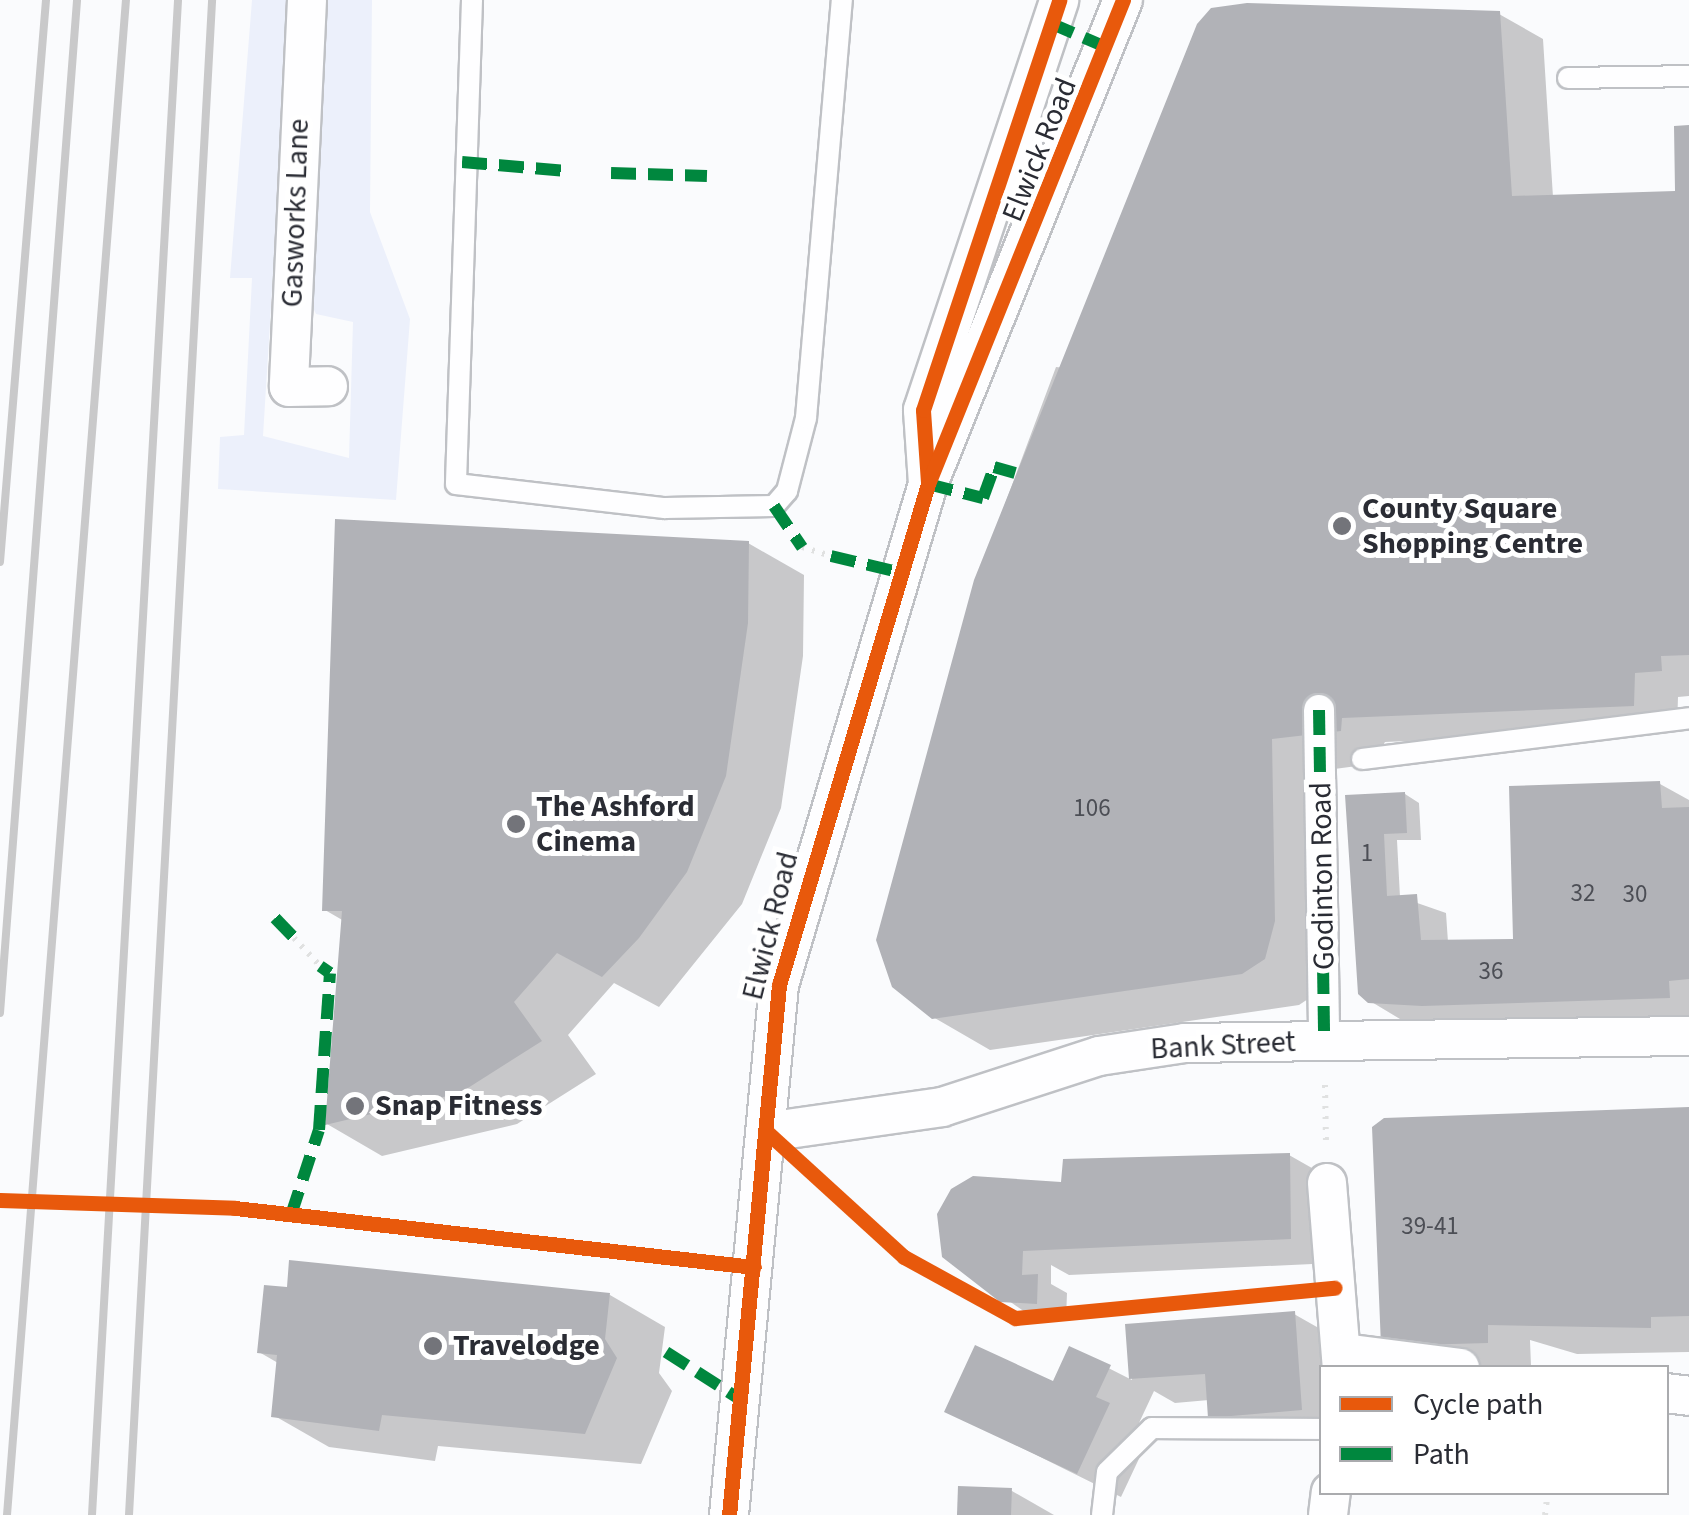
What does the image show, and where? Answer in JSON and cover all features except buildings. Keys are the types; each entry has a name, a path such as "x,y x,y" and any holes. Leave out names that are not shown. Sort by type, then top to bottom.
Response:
{"street":[{"name":"Gasworks Lane","path":"308,0 288,387 328,386"},
{"name":"Elwick Road","path":"928,484 922,410 1060,0"},
{"name":"Elwick Road","path":"728,1515 779,985 928,484 1122,0"},
{"name":"Godinton Road","path":"1319,710 1324,1042"},
{"name":"Bank Street","path":"767,1132 942,1107 1099,1056 1185,1043 1689,1036"},
{"path":"1326,1183 1343,1360 1416,1365"}],"lane":[{"path":"472,0 456,484 664,508 774,506 788,491 806,418 842,0"},
{"path":"1568,78 1689,76"},
{"path":"1362,759 1689,718"},
{"path":"1102,1515 1107,1472 1152,1428 1319,1428"}],"path":[{"path":"802,547 831,556"},
{"path":"294,938 320,966"},
{"path":"1324,1042 1326,1183"}],"shaded area":[{"path":"252,0 290,0 263,436 349,458 353,322 316,314 304,289 324,0 372,0 370,212 410,319 396,500 218,489 220,437 244,435 252,278 230,278"}],"railway":[{"path":"0,562 46,0"},
{"path":"0,1013 77,0"},
{"path":"7,1515 126,0"},
{"path":"92,1515 178,0"},
{"path":"129,1515 212,0"}],"marked path":[{"path":"1050,23 1110,49"},
{"path":"462,162 567,171"},
{"path":"611,173 707,176"},
{"path":"928,484 983,498 994,467 1015,473"},
{"path":"774,506 802,547"},
{"path":"831,556 898,572"},
{"path":"1319,710 1324,1042"},
{"path":"275,918 294,938"},
{"path":"291,1215 319,1130 330,973 320,966"},
{"path":"666,1352 741,1400"}],"cycle path":[{"path":"928,482 923,410 1059,0"},
{"path":"729,1515 779,985 928,484 1123,0"},
{"path":"767,1132 904,1257 1015,1318 1335,1288"},
{"path":"0,1200 235,1208 754,1267"}],"place":[{"name":"County Square Shopping Centre","path":"1342,526"},
{"name":"The Ashford Cinema","path":"516,824"},
{"name":"Snap Fitness","path":"355,1106"},
{"name":"Travelodge","path":"433,1346"}]}
